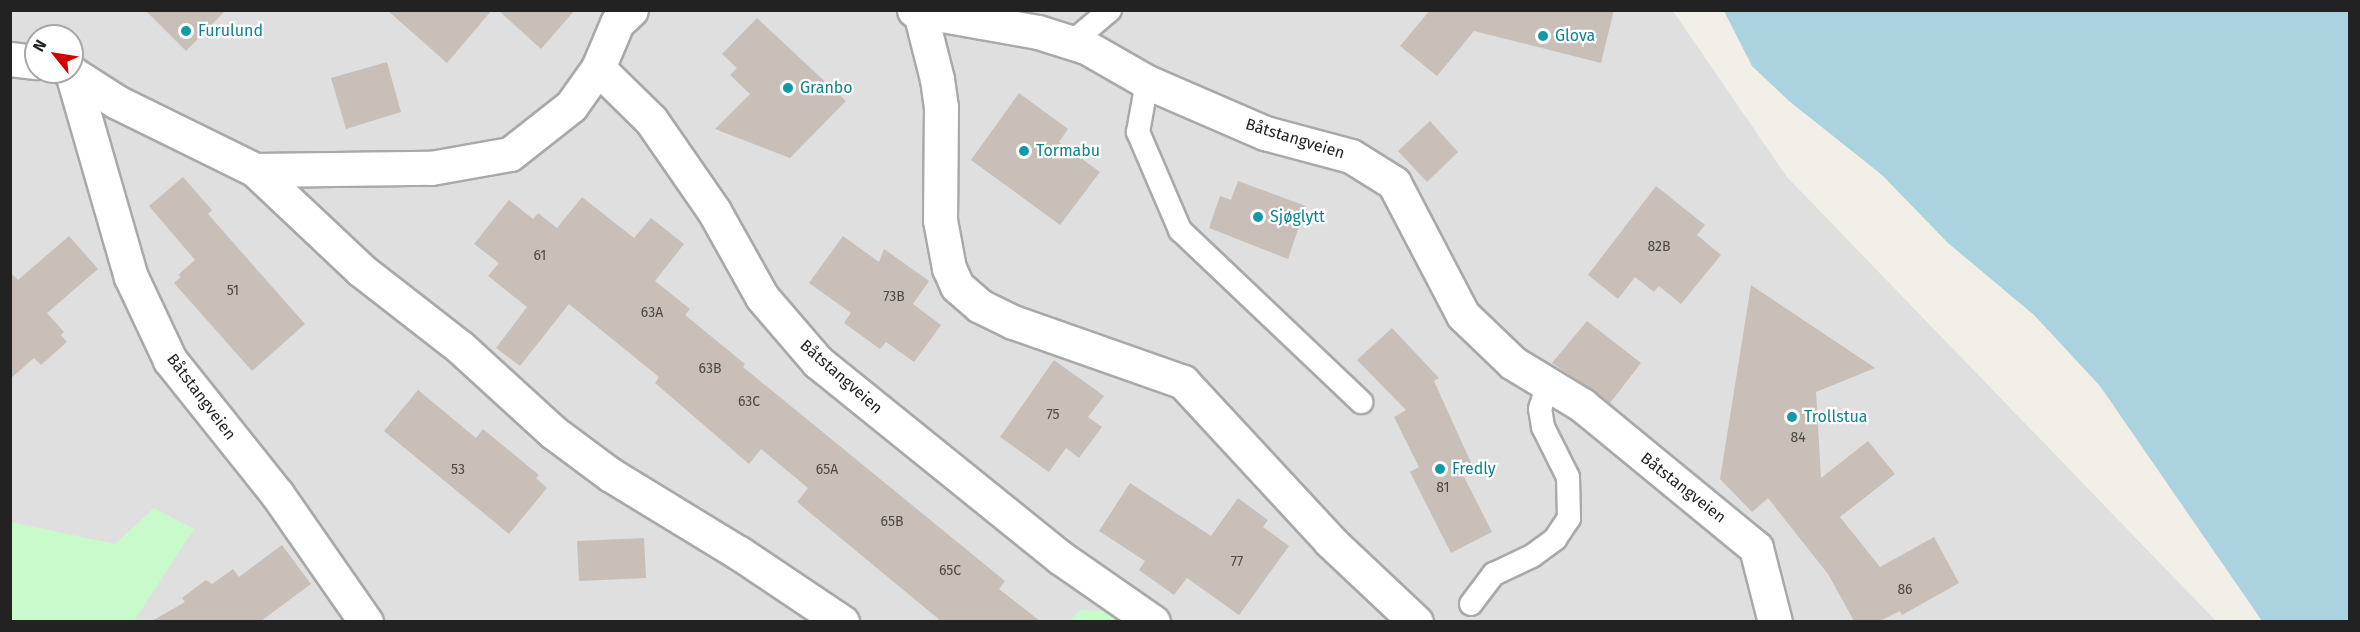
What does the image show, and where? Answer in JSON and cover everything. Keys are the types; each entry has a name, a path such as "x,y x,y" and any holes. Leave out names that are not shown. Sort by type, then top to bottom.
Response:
{"street":[{"name":"Båtstangveien","path":"917,11 1038,32 1071,43 1147,82 1265,133 1352,156 1394,183 1463,315 1513,363 1582,405 1756,548 1775,621"},
{"path":"917,11 938,79 941,107 940,219 949,268 957,286 980,306 1013,322 1184,382 1330,541 1416,621"},
{"name":"Båtstangveien","path":"84,81 117,102 255,170 431,168 510,154 571,106 598,68 622,15"},
{"name":"Båtstangveien","path":"598,68 651,120 714,211 762,297 818,362 1061,558 1153,621"},
{"name":"Båtstangveien","path":"74,84 132,277 170,360 277,494 366,621"},
{"path":"255,170 361,270 460,347 554,432 611,475 739,553 842,621"}],"lane":[{"path":"1071,43 1110,10"},
{"path":"1147,82 1138,132 1180,230 1361,402"},
{"path":"1471,604 1494,574 1532,556 1556,539 1569,518 1568,477 1544,427 1540,409 1548,385"}],"shaded area":[{"path":"10,11 1673,11 1787,177 2216,621 11,621"}],"green space":[{"path":"154,508 194,529 134,621 11,621 11,522 115,544"},
{"path":"1080,610 1105,611 1123,621 1069,621"}],"water":[{"path":"1724,11 2349,11 2349,621 2262,621 2100,386 2034,315 1948,243 1882,175 1789,101 1752,66"}],"building":[{"name":"Furulund","path":"145,10 226,10 186,51"},
{"path":"387,10 492,10 447,63"},
{"path":"498,10 575,10 541,49"},
{"name":"Glova","path":"1430,10 1614,10 1601,63 1474,31 1437,76 1400,46"},
{"name":"Granbo","path":"757,18 846,101 790,158 715,129 750,94 730,75 737,68 722,54"},
{"path":"387,62 401,112 346,129 331,78"},
{"name":"Tormabu","path":"1019,93 1068,129 1059,142 1100,172 1060,225 971,160"},
{"path":"1430,121 1458,152 1427,182 1398,151"},
{"path":"183,177 212,210 208,214 305,324 252,371 174,283 181,277 178,275 195,260 149,206"},
{"name":"Sjøglytt","path":"1238,181 1306,206 1288,259 1209,228 1220,196 1231,200"},
{"path":"1656,186 1705,225 1697,235 1721,255 1681,304 1659,286 1654,292 1635,277 1618,299 1588,275"},
{"path":"582,197 634,238 651,218 684,244 655,281 690,309 685,315 745,364 743,367 1005,581 999,589 1040,621 941,621 797,502 808,488 761,449 749,464 655,383 659,377 569,304 520,366 496,348 527,307 488,276 499,263 474,244 509,200 533,219 538,213 557,228"},
{"path":"69,236 98,269 47,313 64,332 61,335 67,342 41,365 34,358 10,379 10,272 18,280"},
{"path":"843,236 879,262 884,249 929,281 913,304 941,325 914,362 886,342 880,349 844,323 851,313 809,283"},
{"path":"1751,285 1875,368 1816,392 1821,478 1868,441 1895,474 1840,517 1880,567 1934,537 1959,583 1902,615 1900,611 1880,621 1854,621 1828,574 1768,498 1752,512 1720,479"},
{"path":"1587,321 1641,363 1610,403 1552,363"},
{"name":"Fredly","path":"1392,328 1439,378 1434,381 1472,465 1461,471 1492,532 1451,553 1410,472 1419,467 1394,417 1406,410 1357,360"},
{"path":"1054,360 1104,396 1088,417 1102,427 1079,458 1066,448 1049,472 1000,437"},
{"path":"418,390 476,438 483,429 539,475 536,478 547,488 509,534 384,431"},
{"path":"1130,483 1211,536 1238,498 1268,520 1263,527 1289,546 1239,615 1187,578 1174,595 1139,570 1145,561 1099,531"},
{"path":"644,538 646,578 579,581 577,541"},
{"path":"282,545 311,584 261,621 152,621 185,602 182,598 206,580 212,584 233,569 239,577"}],"place":[{"name":"Furulund","path":"186,31"},
{"name":"Glova","path":"1543,36"},
{"name":"Granbo","path":"788,88"},
{"name":"Tormabu","path":"1024,151"},
{"name":"Sjøglytt","path":"1258,217"},
{"name":"Trollstua","path":"1792,417"},
{"name":"Fredly","path":"1440,469"}]}
